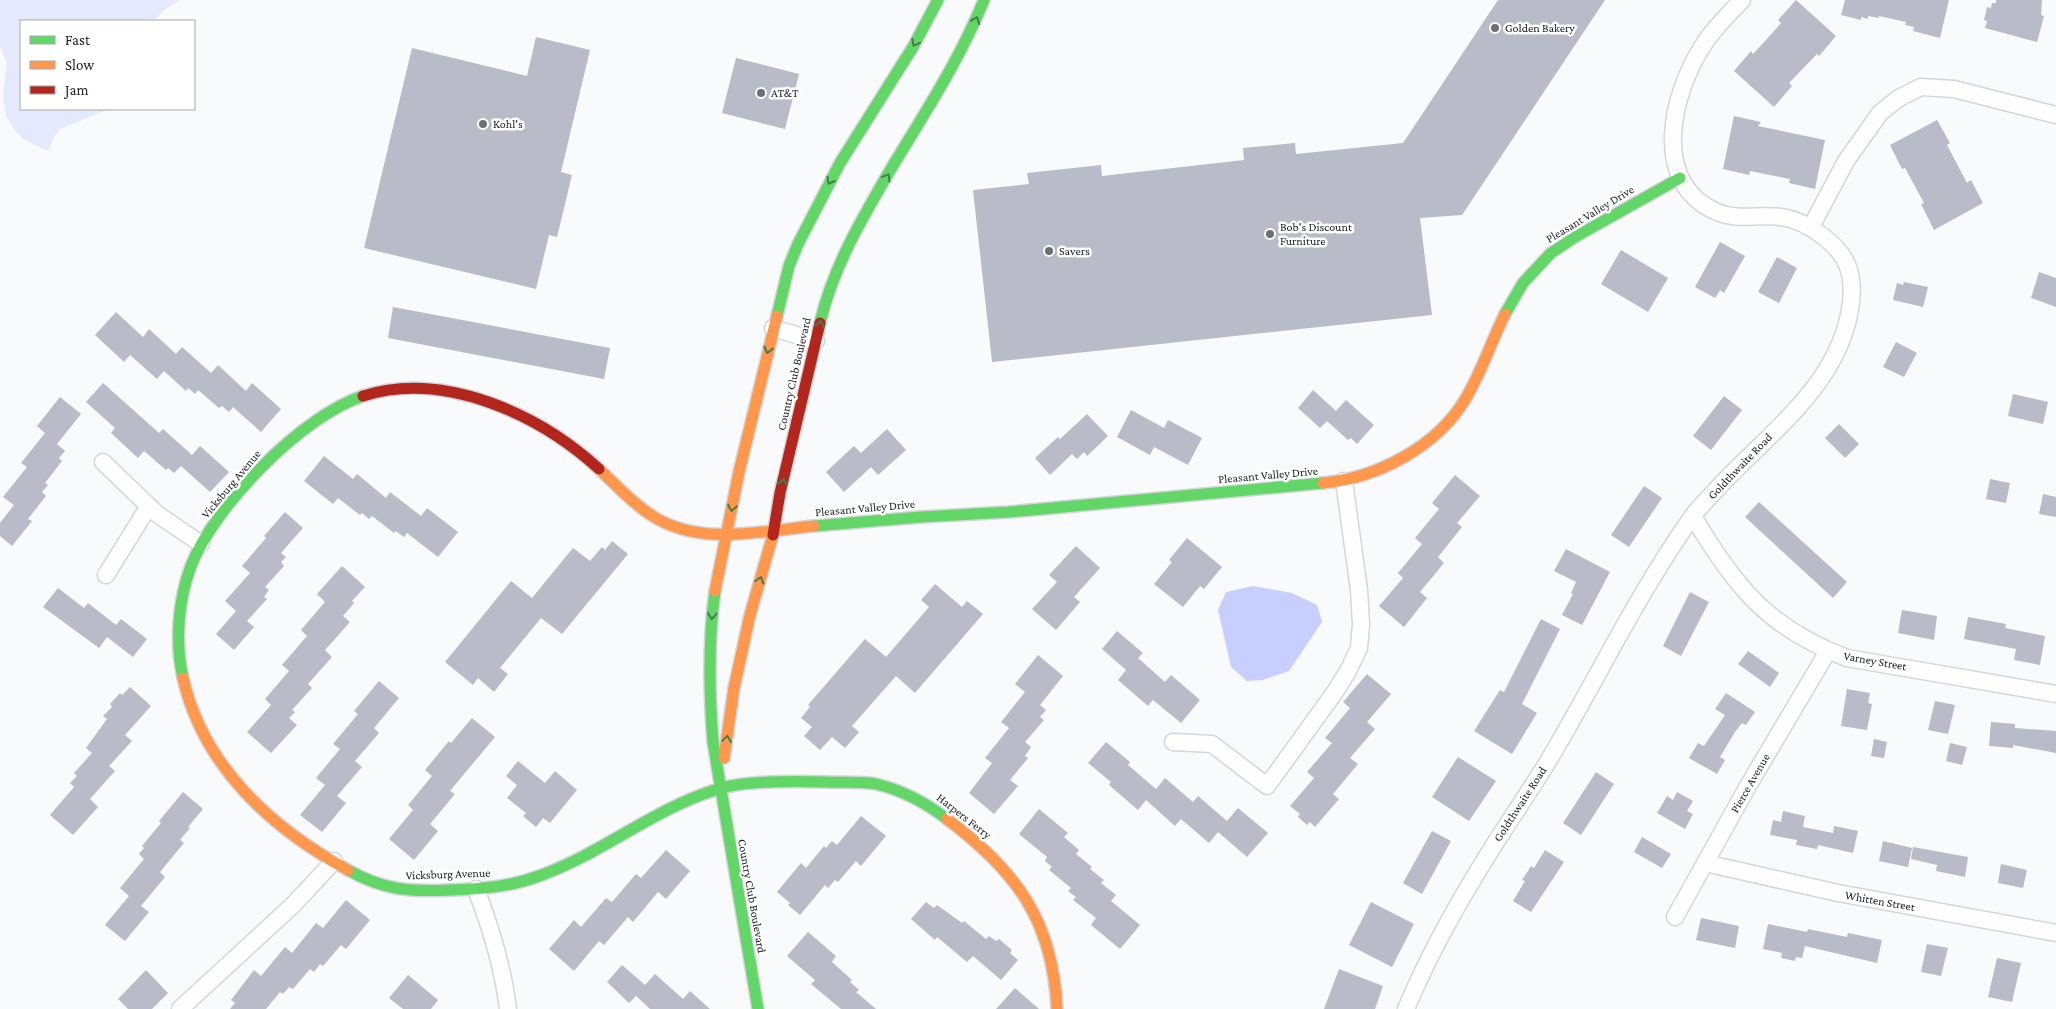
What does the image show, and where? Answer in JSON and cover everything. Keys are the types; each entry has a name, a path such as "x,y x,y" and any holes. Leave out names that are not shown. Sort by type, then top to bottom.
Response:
{"street":[{"name":"Country Club Boulevard","path":"758,1009 713,742 710,661 715,593 739,472 773,328 790,266 826,188 873,109 914,47 938,0"},
{"name":"Country Club Boulevard","path":"720,787 734,688 750,615 774,530 780,493 828,296 845,249 949,73 973,27 984,0"},
{"name":"Goldthwaite Road","path":"1406,1009 1425,968 1477,873 1535,784 1567,730 1657,567 1693,516 1740,464 1816,388 1835,356 1849,314 1852,290 1849,268 1830,242 1811,227 1782,217 1722,214 1708,207 1696,197 1680,178 1674,162 1672,144 1676,115 1685,82 1696,57 1706,41 1742,0"},
{"path":"1811,227 1846,161 1880,113 1899,98 1921,87 1954,90 2056,115"},
{"name":"Pleasant Valley Drive","path":"727,533 1096,505 1344,481 1377,470 1427,442 1457,412 1476,380 1514,296 1525,278 1540,261 1578,235 1680,178"},
{"path":"773,328 816,341"},
{"name":"Vicksburg Avenue","path":"720,787 663,810 571,863 513,884 476,889 419,891 387,888 334,861 288,834 254,802 210,751 193,719 180,658 180,614 184,585 200,544 224,510 277,452 342,406 368,394 389,390 416,389 472,397 520,414 558,437 588,459 624,494 660,522 673,528 695,533 727,533"},
{"path":"103,462 157,514 200,544"},
{"path":"1173,742 1212,744 1267,786 1335,692 1348,671 1358,648 1361,624 1356,563 1344,481"},
{"path":"106,575 149,506"},
{"name":"Varney Street","path":"1693,516 1713,551 1755,603 1776,621 1817,647 1847,658 2056,694"},
{"name":"Pierce Avenue","path":"1675,917 1748,786 1828,651"},
{"name":"Harpers Ferry","path":"720,787 791,782 874,784 913,798 942,814 989,853 1022,889 1045,930 1054,968 1057,1009"},
{"path":"180,1009 279,919 334,861"},
{"name":"Whitten Street","path":"1705,863 1838,893 2056,933"},
{"path":"476,889 493,934 505,982 508,1009"}],"shaded area":[{"path":"0,0 180,0 164,10 154,20 20,20 20,110 107,110 60,129 55,135 48,151 23,139 13,128 6,115 3,96 7,64 0,45"}],"water":[{"path":"1253,586 1292,593 1317,605 1322,622 1289,671 1263,680 1247,681 1231,667 1218,610 1226,592"}],"building":[{"path":"1498,0 1605,0 1462,215 1420,218 1432,315 992,362 973,190 1029,184 1027,173 1101,165 1102,176 1244,160 1243,148 1295,143 1296,154 1403,143"},
{"path":"1796,0 1836,36 1819,56 1817,54 1789,83 1792,86 1774,107 1734,71 1751,51 1753,54 1781,23 1778,20"},
{"path":"1845,0 1949,0 1940,38 1913,31 1914,27 1905,25 1906,22 1879,16 1879,18 1868,16 1868,19 1861,17 1861,20 1841,15"},
{"path":"1996,0 2042,0 2041,15 2044,16 2037,42 1985,28 1987,21 1984,20 1987,7 1991,8 1992,3 1996,3"},
{"name":"Kohl's","path":"536,37 590,50 561,172 572,175 557,237 549,235 536,289 364,248 412,48 527,76"},
{"name":"AT&T","path":"736,58 799,74 785,129 722,113"},
{"path":"1734,116 1761,122 1758,126 1825,140 1815,189 1789,183 1790,179 1750,171 1749,175 1723,169"},
{"path":"1937,120 1950,143 1947,145 1967,183 1971,180 1983,203 1934,230 1921,204 1924,203 1905,168 1902,169 1890,145"},
{"path":"1720,242 1745,256 1724,293 1720,290 1715,298 1695,287"},
{"path":"1621,250 1668,278 1648,312 1601,284"},
{"path":"1777,257 1797,268 1779,303 1758,292"},
{"path":"2039,272 2056,278 2056,307 2031,298"},
{"path":"1904,282 1928,287 1923,307 1893,300 1897,283 1903,285"},
{"path":"393,307 610,348 604,379 388,338"},
{"path":"116,312 143,337 149,329 176,354 182,347 211,373 218,365 246,391 252,383 281,409 261,432 233,407 229,412 222,406 219,408 198,390 195,394 188,388 186,391 164,371 157,379 130,355 124,362 95,335"},
{"path":"1896,342 1917,353 1904,377 1883,367"},
{"path":"103,383 159,433 163,429 192,455 200,446 229,472 210,492 181,466 174,473 168,468 166,470 144,451 138,458 111,433 115,428 86,402"},
{"path":"1313,390 1336,411 1346,400 1374,425 1357,444 1351,438 1348,440 1327,421 1320,428 1298,408"},
{"path":"2013,394 2048,402 2043,424 2008,416"},
{"path":"1724,396 1742,410 1711,450 1693,436"},
{"path":"60,397 81,414 57,444 65,451 59,458 62,461 45,483 48,485 42,492 46,496 28,519 32,521 12,546 0,536 0,523 14,505 3,497 27,467 21,463 45,433 37,426"},
{"path":"1131,410 1164,428 1168,420 1202,438 1188,465 1154,447 1150,455 1117,437"},
{"path":"1087,414 1108,436 1087,456 1084,452 1077,459 1072,454 1050,475 1035,458 1058,437 1060,439"},
{"path":"1839,424 1859,444 1845,458 1825,438"},
{"path":"887,429 906,450 878,475 871,467 844,492 826,472 854,446 861,453"},
{"path":"324,456 353,479 357,474 386,498 390,492 421,516 427,508 458,532 438,557 407,533 404,537 396,531 394,533 372,516 369,519 362,513 360,515 338,498 333,504 304,481"},
{"path":"1455,475 1480,496 1457,523 1462,527 1438,557 1444,563 1420,592 1427,598 1404,627 1379,606 1403,578 1398,573 1422,544 1415,538 1439,509 1432,503"},
{"path":"1990,479 2010,483 2006,503 1986,499"},
{"path":"1644,486 1662,498 1629,547 1611,535"},
{"path":"2043,494 2056,497 2056,517 2039,514"},
{"path":"1759,502 1847,582 1833,598 1745,517"},
{"path":"285,512 303,528 281,553 286,557 281,562 284,566 265,587 269,590 264,597 267,599 247,621 254,627 234,650 216,634 236,611 225,601 250,573 242,566"},
{"path":"1187,538 1222,567 1204,589 1200,586 1183,607 1154,584 1172,562 1169,560"},
{"path":"612,541 628,554 562,634 541,618 500,668 508,674 494,692 478,678 473,685 445,662 511,581 532,598 573,548 590,561 602,547 605,550"},
{"path":"1076,546 1100,568 1074,597 1080,602 1056,630 1032,609 1057,582 1049,575"},
{"path":"1566,549 1610,572 1582,625 1562,615 1573,594 1571,593 1576,582 1554,571"},
{"path":"342,566 365,587 352,601 354,603 343,616 350,622 325,650 332,657 308,684 312,688 292,710 295,712 289,718 297,725 271,753 247,732 271,705 265,699 289,671 282,665 307,636 301,630 325,602 317,594"},
{"path":"935,584 962,607 967,601 983,614 915,693 896,676 852,726 859,732 845,748 832,737 820,750 804,736 812,727 801,718 810,707 808,705 865,639 886,657 929,607 921,600"},
{"path":"58,588 84,608 88,603 116,625 121,619 147,639 133,657 107,637 99,648 43,607"},
{"path":"1690,592 1709,602 1681,656 1663,646"},
{"path":"1902,610 1937,616 1934,640 1898,633"},
{"path":"1968,617 2006,624 2005,628 2045,636 2040,665 2014,660 2016,649 1964,639"},
{"path":"1541,619 1560,629 1522,704 1537,713 1512,754 1474,731 1500,690 1504,692"},
{"path":"1117,631 1143,653 1138,658 1165,682 1171,675 1200,700 1181,723 1153,700 1148,706 1118,680 1126,670 1102,649"},
{"path":"1748,651 1779,673 1770,687 1738,664"},
{"path":"1038,655 1063,676 1040,705 1046,710 1040,717 1044,720 1025,742 1031,747 1025,756 1028,758 1010,780 1018,786 994,814 969,793 992,763 985,758 1009,728 1001,722 1025,692 1015,684"},
{"path":"1367,674 1391,694 1367,722 1375,729 1350,758 1358,764 1333,794 1339,799 1315,827 1310,822 1307,825 1298,817 1300,814 1290,806 1314,778 1307,772 1332,743 1325,738 1350,708 1343,702"},
{"path":"379,681 399,698 374,728 379,733 355,761 362,767 337,796 346,803 322,832 300,815 325,785 316,778 340,749 333,744 358,714 354,711"},
{"path":"130,687 151,706 125,735 132,741 109,766 115,771 90,799 98,807 73,835 50,815 74,787 70,783 77,776 74,773 92,753 86,748 107,719 103,716 112,707 110,704 120,693 122,695"},
{"path":"1847,689 1870,693 1868,703 1872,704 1867,730 1841,726"},
{"path":"1726,693 1755,712 1746,725 1742,723 1735,732 1720,757 1725,760 1717,774 1689,758 1698,743 1704,746 1725,715 1715,709"},
{"path":"1935,701 1955,705 1948,734 1928,730"},
{"path":"472,718 495,737 450,791 455,794 430,824 438,831 414,860 389,839 413,810 408,805 432,776 425,770 449,741 451,743"},
{"path":"1991,722 2015,724 2015,728 2056,731 2056,753 2013,745 2013,748 1989,746"},
{"path":"1874,739 1887,742 1884,758 1871,756"},
{"path":"1106,742 1130,762 1128,765 1156,789 1165,778 1193,802 1198,796 1227,821 1238,808 1268,833 1247,857 1218,832 1209,843 1181,819 1175,826 1146,800 1138,810 1109,785 1111,782 1088,763"},
{"path":"1950,743 1967,747 1962,765 1946,761"},
{"path":"1458,757 1496,781 1469,821 1432,797"},
{"path":"518,761 545,783 555,771 577,790 550,823 543,818 536,827 523,816 526,813 507,798 517,785 506,776"},
{"path":"1596,772 1614,784 1581,835 1563,823"},
{"path":"183,792 203,809 180,840 184,843 160,872 165,877 141,906 149,912 125,941 105,925 129,896 120,888 144,859 139,854 144,848 142,846 161,823 159,821"},
{"path":"1677,792 1693,801 1687,811 1693,814 1685,829 1657,813 1667,796 1673,800"},
{"path":"1039,809 1068,833 1064,837 1079,850 1076,854 1092,867 1090,869 1104,880 1101,883 1116,895 1111,901 1140,925 1120,949 1091,925 1096,918 1073,900 1076,897 1068,891 1071,888 1049,870 1052,867 1045,861 1047,857 1019,834"},
{"path":"1783,811 1805,816 1803,827 1833,833 1834,826 1858,831 1853,853 1818,845 1817,849 1796,845 1797,840 1770,835 1773,820 1781,822"},
{"path":"861,816 886,836 861,866 856,861 838,882 835,880 828,888 825,885 800,915 777,892 801,863 806,868 824,846 826,848 832,841 837,845"},
{"path":"1432,831 1451,841 1422,894 1403,883"},
{"path":"1642,837 1671,854 1662,868 1634,852"},
{"path":"1883,841 1912,848 1908,867 1879,861"},
{"path":"1913,847 1968,857 1965,877 1936,871 1937,865 1911,859"},
{"path":"666,850 690,871 666,899 658,892 633,922 628,917 604,945 599,941 574,971 549,949 574,920 581,927 606,898 612,902 636,874 641,878"},
{"path":"1545,850 1564,862 1531,912 1513,901 1525,881 1522,880 1531,866 1534,868"},
{"path":"2001,864 2027,870 2023,888 1998,883"},
{"path":"346,900 370,920 346,949 341,945 323,966 320,964 314,972 310,969 293,989 289,987 283,994 280,992 266,1009 230,1009 235,1003 231,1000 254,970 261,976 285,947 292,953 316,923 323,928"},
{"path":"926,902 934,908 937,905 962,923 964,921 986,939 989,936 996,941 999,939 1012,950 1010,953 1018,960 1001,980 973,956 967,962 937,937 935,940 911,919"},
{"path":"1371,902 1414,924 1392,967 1349,945"},
{"path":"1701,918 1739,926 1735,948 1696,940"},
{"path":"1768,924 1807,932 1808,929 1847,937 1848,933 1882,940 1877,963 1805,946 1802,958 1796,957 1795,961 1781,958 1782,953 1763,949"},
{"path":"808,932 836,956 832,962 852,980 850,982 859,990 856,992 876,1009 841,1009 811,984 815,980 787,956"},
{"path":"1927,944 1948,948 1941,976 1921,972"},
{"path":"1997,958 2021,963 2012,1002 1988,997"},
{"path":"622,965 645,985 655,974 683,999 690,991 710,1009 650,1009 636,996 629,1003 607,982"},
{"path":"1339,969 1383,986 1375,1009 1324,1009"},
{"path":"146,970 168,993 152,1009 128,1009 118,999"},
{"path":"408,975 438,1000 431,1009 403,1009 389,998"},
{"path":"1015,988 1039,1009 996,1009"}],"traffic: fast":[{"path":"777,316 789,266 798,244 840,163 913,47 938,0"},
{"path":"820,323 832,283 848,246 952,67 984,0"},
{"path":"1505,314 1523,283 1551,253 1575,237 1680,178"},
{"path":"183,678 179,651 181,607 191,566 202,542 239,491 288,443 339,407 363,396"},
{"path":"814,526 1009,512 1323,483"},
{"path":"715,591 710,666 713,742 758,1009"},
{"path":"348,870 385,886 409,890 472,889 517,883 562,867 648,820 692,799 715,790 740,784 800,781 876,784 913,798 947,819"}],"traffic: slow":[{"path":"1323,483 1344,480 1385,467 1405,457 1440,431 1466,398 1505,314"},
{"path":"715,591 739,472 777,316"},
{"path":"599,469 630,499 651,515 670,525 689,531 731,534 814,526"},
{"path":"724,758 734,688 750,615 773,535"},
{"path":"183,678 193,710 206,739 244,791 267,814 293,835 348,870"},
{"path":"947,819 993,858 1026,900 1039,923 1048,949 1054,977 1057,1009"}],"traffic: jam":[{"path":"773,535 780,493 820,323"},
{"path":"363,396 394,389 426,389 458,393 490,402 520,415 549,431 599,469"}],"place":[{"name":"Golden Bakery","path":"1495,28"},
{"name":"AT&T","path":"761,93"},
{"name":"Kohl's","path":"483,124"},
{"name":"Bob's Discount Furniture","path":"1270,234"},
{"name":"Savers","path":"1049,251"}]}
